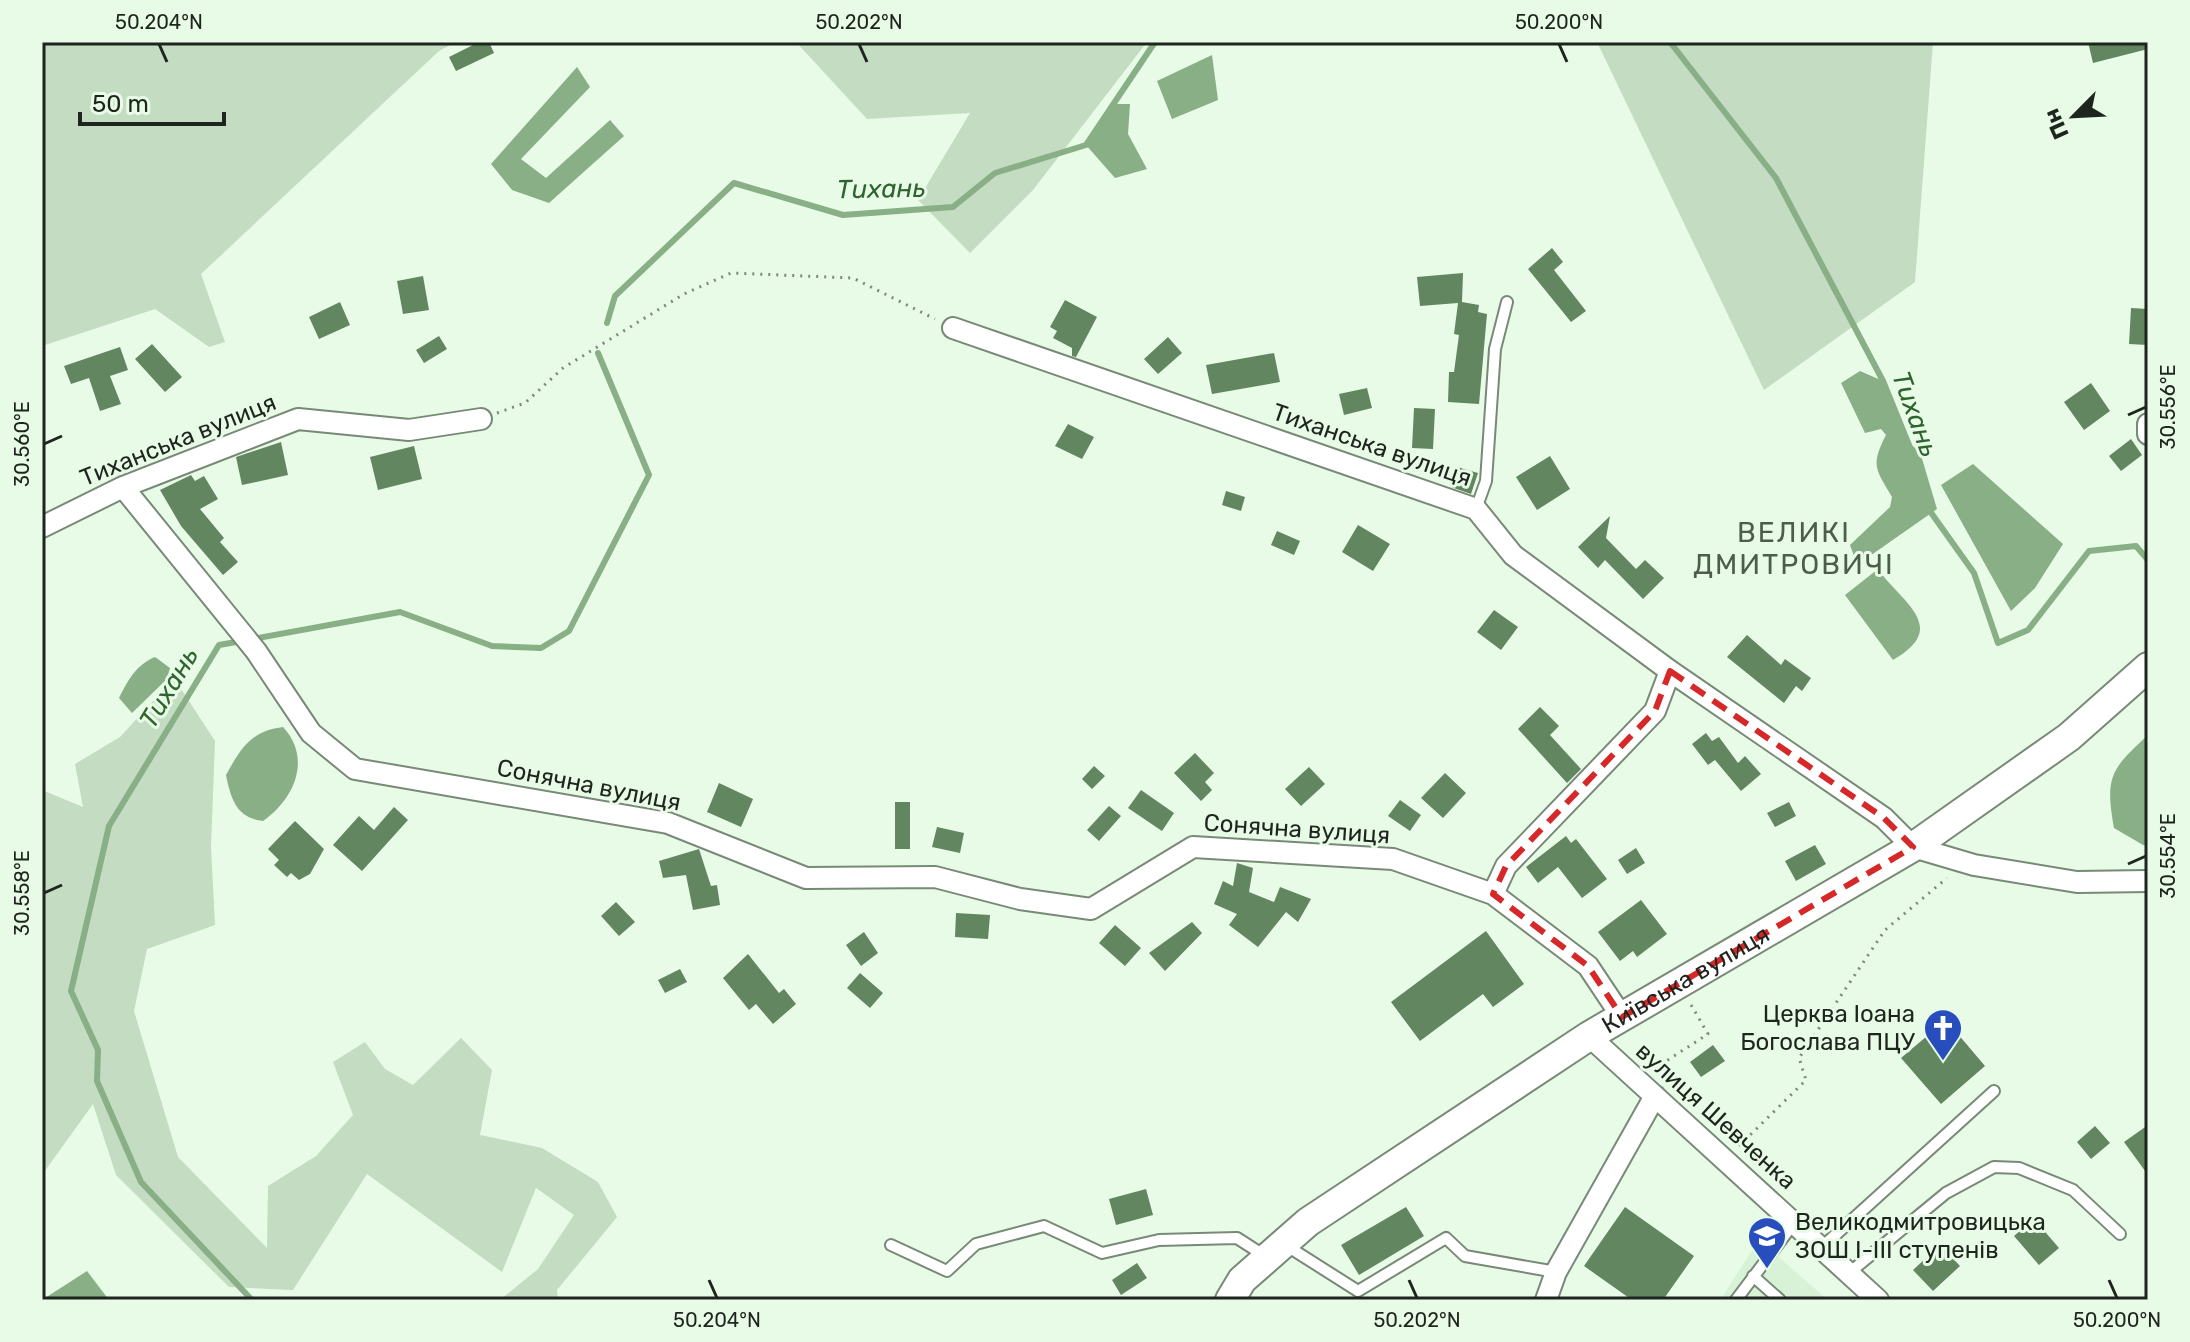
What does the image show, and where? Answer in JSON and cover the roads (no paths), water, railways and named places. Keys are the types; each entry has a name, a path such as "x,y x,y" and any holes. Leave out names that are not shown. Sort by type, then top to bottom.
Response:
{"main road":[{"name":"Київська вулиця","path":"1230,1300 1242,1280 1308,1222 1589,1036 1913,847 2069,737 2148,667"}],"street":[{"name":"Тиханська вулиця","path":"953,328 1476,509 1513,555 1670,671 1884,818 1913,847"},
{"name":"Тиханська вулиця","path":"42,527 123,487 298,419 409,430 481,419"},
{"path":"2148,424 2148,434"},
{"name":"Сонячна вулиця","path":"123,487 256,651 311,733 355,769 668,823 806,878 935,877 1020,899 1091,909 1193,847 1393,859 1493,894 1588,966 1622,1017"},
{"path":"1493,894 1506,866 1655,711 1670,671"},
{"path":"1913,847 1974,865 2077,882 2148,881"},
{"name":"вулиця Шевченка","path":"1589,1036 1878,1300"},
{"path":"1546,1300 1556,1272 1655,1096"}],"lane":[{"path":"1476,509 1486,481 1495,349 1507,302"},
{"path":"1821,1248 1994,1091"},
{"path":"1849,1273 1946,1193 1994,1167 2019,1168 2073,1190 2120,1234"},
{"path":"1736,1300 1794,1223"},
{"path":"891,1245 947,1271 976,1244 1044,1226 1102,1253 1159,1240 1237,1238 1275,1250 1358,1291 1446,1238 1465,1256 1556,1272"},
{"path":"1753,1276 1780,1300"}],"waterway":[{"name":"Тихань","path":"607,323 615,296 734,183 843,215 953,207 995,173 1086,145 1155,42"},
{"name":"Тихань","path":"1670,42 1776,178 1883,381 1911,450"},
{"name":"Тихань","path":"253,639 400,612 492,646 541,648 569,631 649,475 598,353"},
{"name":"Тихань","path":"1927,507 1974,573 1998,643 2028,630 2089,551 2136,546 2148,560"},
{"name":"Тихань","path":"242,641 219,645 109,826 71,991 98,1050 97,1081 141,1182 252,1300"}],"place":[{"name":"Церква Іоана Богослава ПЦУ","path":"1943,1062"},
{"name":"Великодмитровицька ЗОШ І-ІІІ ступенів","path":"1767,1270"}],"district":[{"name":"ВЕЛИКІ ДМИТРОВИЧІ","path":"1794,548"}]}
